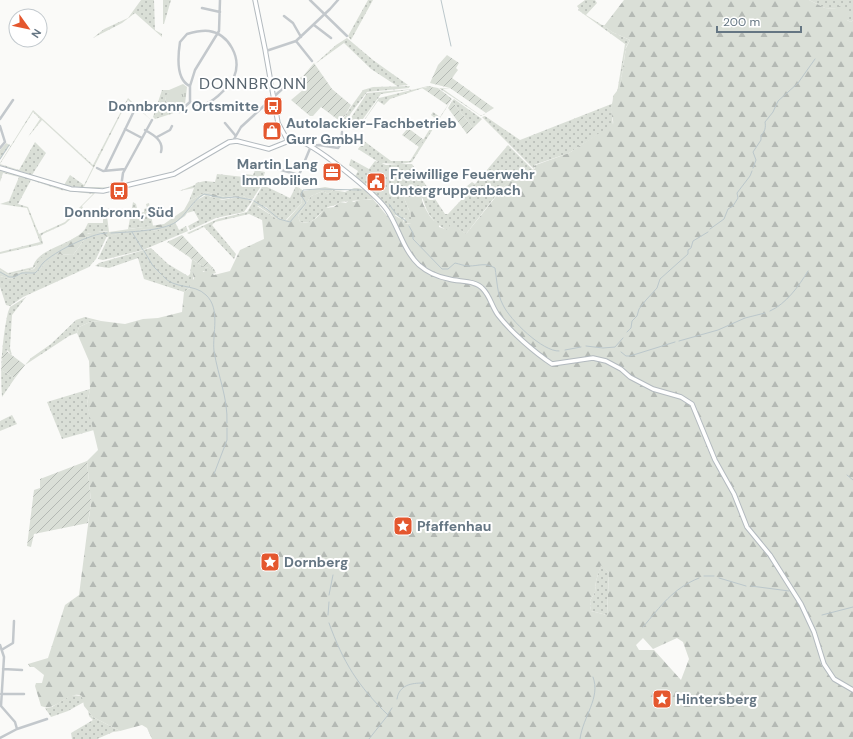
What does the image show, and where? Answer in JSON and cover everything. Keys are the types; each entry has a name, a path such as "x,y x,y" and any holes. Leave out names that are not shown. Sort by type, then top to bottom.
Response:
{"street":[{"path":"179,112 190,102 190,86 196,66 218,35 220,27 220,0"},
{"path":"255,0 266,51 278,123 288,141"},
{"path":"310,0 347,36"},
{"path":"266,51 296,41 326,14 338,0"},
{"path":"202,8 220,12"},
{"path":"284,16 293,23 301,37"},
{"path":"314,25 331,38"},
{"path":"190,86 184,83 180,77 181,40 187,34 205,31 218,35 228,43 235,54 236,64 234,76 227,87 211,102 198,105 190,102"},
{"path":"296,41 312,61"},
{"path":"233,141 246,122 292,80"},
{"path":"0,119 13,100"},
{"path":"105,171 134,111"},
{"path":"121,187 121,180 126,168 145,130 152,120"},
{"path":"225,123 235,136"},
{"path":"0,126 5,142 0,148"},
{"path":"158,137 170,130 172,126"},
{"path":"125,129 142,138"},
{"path":"145,130 158,137 162,149 161,152"},
{"path":"312,146 319,145 338,148 341,146 342,132"},
{"path":"0,168 71,190 103,191 174,174 225,144 233,141 269,149 288,141 298,140 312,146 374,195 389,213 407,252 420,265 434,275 476,284 483,288 497,314 504,322 542,357 552,364 593,358 606,360 621,369 630,377 653,389 681,397 692,404 715,460 734,494 747,527 770,555 802,604 814,632 824,664 834,679 853,690"},
{"path":"274,168 299,175 312,146"},
{"path":"96,168 105,171 126,168"},
{"path":"2,649 13,643 14,621"},
{"path":"0,645 2,649 3,669 1,706 13,720 17,729"},
{"path":"3,669 22,670"},
{"path":"1,694 24,694"},
{"path":"0,738 17,729 47,719"}],"green space":[{"path":"141,0 154,0 155,30 162,34 162,37 135,13 122,23 93,38 104,29 128,18"},
{"path":"163,0 171,0 164,24 163,24"},
{"path":"368,0 373,0 351,40 348,36"},
{"path":"585,0 595,0 597,3 586,15 602,25 605,25 604,26 612,32 630,40 626,47 620,87 617,93 625,44 578,10 579,9 577,6"},
{"path":"624,0 809,0 825,8 837,9 839,6 847,10 847,20 851,22 853,20 853,739 152,739 147,728 142,725 120,731 93,717 84,706 82,696 72,696 52,706 41,706 35,686 36,683 42,683 44,675 34,667 30,667 28,664 48,658 65,605 79,595 91,502 87,461 98,450 87,404 90,389 89,361 77,333 79,327 90,322 101,321 125,324 182,312 184,292 190,288 189,282 194,279 192,270 198,267 202,268 203,272 210,272 214,275 230,271 240,250 264,239 262,219 277,219 257,205 265,208 285,221 302,203 299,189 296,186 304,191 325,187 345,191 333,190 328,194 323,191 311,196 298,216 300,222 304,223 311,221 325,208 334,207 340,202 346,203 349,200 354,202 373,199 389,218 394,215 401,219 404,218 403,223 411,223 411,215 404,198 418,189 421,192 423,204 426,210 431,218 439,223 439,227 448,230 451,223 466,234 506,184 518,175 533,170 535,168 533,166 569,153 613,124 611,110 613,96 620,87 626,48 630,40 612,32 604,26","holes":["601,565 609,573 607,615 591,611 590,601 595,592 596,581","643,638 653,649 677,638 683,642 689,659 681,680 654,650 639,650 636,645"]},
{"path":"809,0 853,0 853,20 851,22 847,20 837,9 825,8"},
{"path":"347,38 373,60 408,85 397,86 371,69 344,43 315,64 336,45"},
{"path":"447,55 459,63 456,68 458,70 452,78 491,106 486,113 450,88 430,83 438,65"},
{"path":"314,63 332,89 351,105 341,122 321,107 313,116 310,116 291,100 304,89 296,80 303,76"},
{"path":"183,84 187,87 185,104 176,112 171,114 165,98 169,93 169,90"},
{"path":"410,86 409,88 367,92 351,113 342,130 339,130 340,124 363,90 373,87"},
{"path":"428,86 438,88 452,99 412,162 401,164 412,164 445,214 448,214 463,198 464,196 461,191 472,182 475,184 508,145 533,170 512,179 501,189 466,234 451,224 448,231 437,223 427,210 421,192 416,190 404,198 411,215 411,223 404,224 405,218 401,219 396,215 392,217 383,203 371,192 380,181 375,177 364,186 354,178 358,171 349,165 351,159 369,169 375,161 379,163 358,149 364,141 391,161 410,161 436,119 431,115 433,112 440,117 451,100 426,87 390,99 384,105 378,101 356,132 379,98","holes":["381,163 399,164 386,165"]},
{"path":"429,87 442,91 451,100 447,105 422,88"},
{"path":"439,88 452,89 443,89 480,115 483,115 481,116"},
{"path":"414,89 381,94 355,130 345,127 367,93"},
{"path":"162,90 169,90 169,93 165,98 171,114 155,119 153,117"},
{"path":"128,98 151,120 128,100 84,187 113,187 84,189 64,185 70,175 84,185 93,167 42,120 28,137 40,119 33,112 0,164 33,110 93,165"},
{"path":"454,99 482,119 473,128 452,101"},
{"path":"452,101 473,128 467,134 448,108"},
{"path":"614,103 611,108 613,125 569,153 534,165 534,169 482,117 485,116 520,140"},
{"path":"491,106 494,108 485,113"},
{"path":"408,128 424,140 419,147 402,135"},
{"path":"35,142 46,153 32,175 0,164 19,170"},
{"path":"6,143 10,145 0,160 0,150"},
{"path":"0,169 62,189 95,193 82,206 83,208 65,224 43,234 41,236 43,244 0,254 0,252 40,242 27,208 0,204 9,201 19,177 3,173 0,182","holes":["31,180 61,190 93,194 65,222 39,234 28,207 18,204"]},
{"path":"255,170 265,172 261,186 252,200 243,196 225,197 206,192 189,201 194,188 179,191 195,185 196,183 205,181 215,182 217,174 244,177 245,174 253,175"},
{"path":"263,185 290,198 296,186 299,189 302,203 285,221 274,215 266,207 257,206 277,219 262,220 249,214 215,222 212,225 236,254 234,259 204,227 189,234 187,233 218,219 247,212"},
{"path":"354,188 365,190 370,193 373,199 340,202 327,208 312,221 305,223 300,222 298,216 311,196 323,191 328,194 333,190 345,192"},
{"path":"206,192 225,197 243,196 252,200 235,197 218,200 211,196 204,195 195,201 185,216 173,224 156,231 150,229 140,230 135,235 129,231 107,237 103,234 86,237 73,255 60,254 55,256 35,273 21,274 11,279 0,276 0,270 8,275 34,269 41,258 84,232 89,234 94,232 109,232 164,224 184,210 189,201"},
{"path":"206,195 221,200 240,197 252,201 244,212 216,218 190,230 188,226 199,220 194,211 187,213 195,201"},
{"path":"133,202 136,204 138,213 144,212 144,209 147,208 146,204 149,203 153,226 128,229"},
{"path":"110,208 107,216 109,232 83,233 44,257 33,269 8,275 0,270 0,268 8,273 33,267 41,255 73,239 85,229 88,223 103,223 100,211"},
{"path":"175,222 179,230 186,226 188,231 143,250 103,260 98,259 109,236 129,231 136,233 138,231 148,229 156,231"},
{"path":"103,234 107,236 96,259 89,267 23,297 10,306 6,305 0,287 0,276 11,279 21,274 35,273 54,256 60,254 73,255 86,237"},
{"path":"182,235 214,269 204,267 167,242"},
{"path":"151,248 168,264 188,276 190,274 192,260 189,257 204,267 214,269 216,273 212,274 196,269 192,271 192,283 184,292 144,279 138,258 109,268 95,266 99,263"},
{"path":"26,297 12,315 10,348 12,355 7,350 2,357 6,322 10,307"},
{"path":"85,317 101,321 90,322 79,327 77,333 69,336 25,365 31,358 51,344 76,320"},
{"path":"5,350 25,365 15,378 1,370 3,359 1,358"},
{"path":"1,370 15,378 2,397 1,387"},
{"path":"90,389 87,404 94,430 62,439 47,402"},
{"path":"12,415 17,424 0,431 0,421"},
{"path":"87,461 91,502 88,523 34,534 31,547 27,546 34,490 40,488 40,479"},
{"path":"601,564 609,573 607,615 591,611 590,601 595,592 596,581"},
{"path":"71,695 82,696 84,702 68,711 51,717 45,708 52,707"},
{"path":"88,711 93,717 120,731 113,732 97,739 72,739 71,733 93,720 89,716"}],"waterway":[{"path":"441,0 451,46"},
{"path":"753,168 756,160 753,152 761,140 761,135 765,129 765,122 773,112 778,101 798,83 815,59"},
{"path":"0,159 9,145"},
{"path":"710,229 724,219 728,209 733,206 738,198 737,193 752,171"},
{"path":"254,201 279,219 290,222 306,203 301,195 303,190 361,190"},
{"path":"111,233 145,230 170,225 180,219 196,200 204,194 223,198 236,197 252,200"},
{"path":"389,204 396,214 406,221"},
{"path":"409,226 413,233 413,239 442,269 448,269 455,263 467,266 485,265 495,268 500,296 503,305 512,319 536,341 552,350 559,351"},
{"path":"132,232 143,250"},
{"path":"627,332 631,328 632,321 637,316 639,309 657,288 660,279 688,254 688,250 691,248 693,241 708,232"},
{"path":"0,272 9,277 14,277 22,273 35,273 43,263 55,254 92,236 107,233"},
{"path":"144,251 153,266 161,274"},
{"path":"770,311 787,299 808,271"},
{"path":"163,276 178,285 201,291 211,301 215,314 214,351 226,405 227,423"},
{"path":"679,341 718,330 745,318 765,313"},
{"path":"586,346 603,348 615,347 623,338"},
{"path":"621,352 626,356 630,356 675,342"},
{"path":"565,350 581,347"},
{"path":"214,474 227,440 227,428"},
{"path":"847,475 853,480"},
{"path":"329,595 333,575"},
{"path":"704,576 714,576"},
{"path":"643,627 674,593 681,587 699,578"},
{"path":"719,578 746,586"},
{"path":"751,586 789,591"},
{"path":"328,615 329,602"},
{"path":"822,615 853,607"},
{"path":"329,623 334,637 352,673 368,694 388,715 369,739"},
{"path":"580,739 595,692 593,677"},
{"path":"397,699 400,691 406,686 410,684 423,683"},
{"path":"388,714 392,708"}],"place":[{"name":"Donnbronn, Ortsmitte","path":"273,106"},
{"name":"Autolackier-Fachbetrieb Gurr GmbH","path":"272,131"},
{"name":"Martin Lang Immobilien","path":"332,172"},
{"name":"Freiwillige Feuerwehr Untergruppenbach","path":"376,182"},
{"name":"Donnbronn, Süd","path":"119,191"},
{"name":"Pfaffenhau","path":"403,526"},
{"name":"Dornberg","path":"270,562"},
{"name":"Hintersberg","path":"662,699"}],"district":[{"name":"DONNBRONN","path":"253,83"}]}
